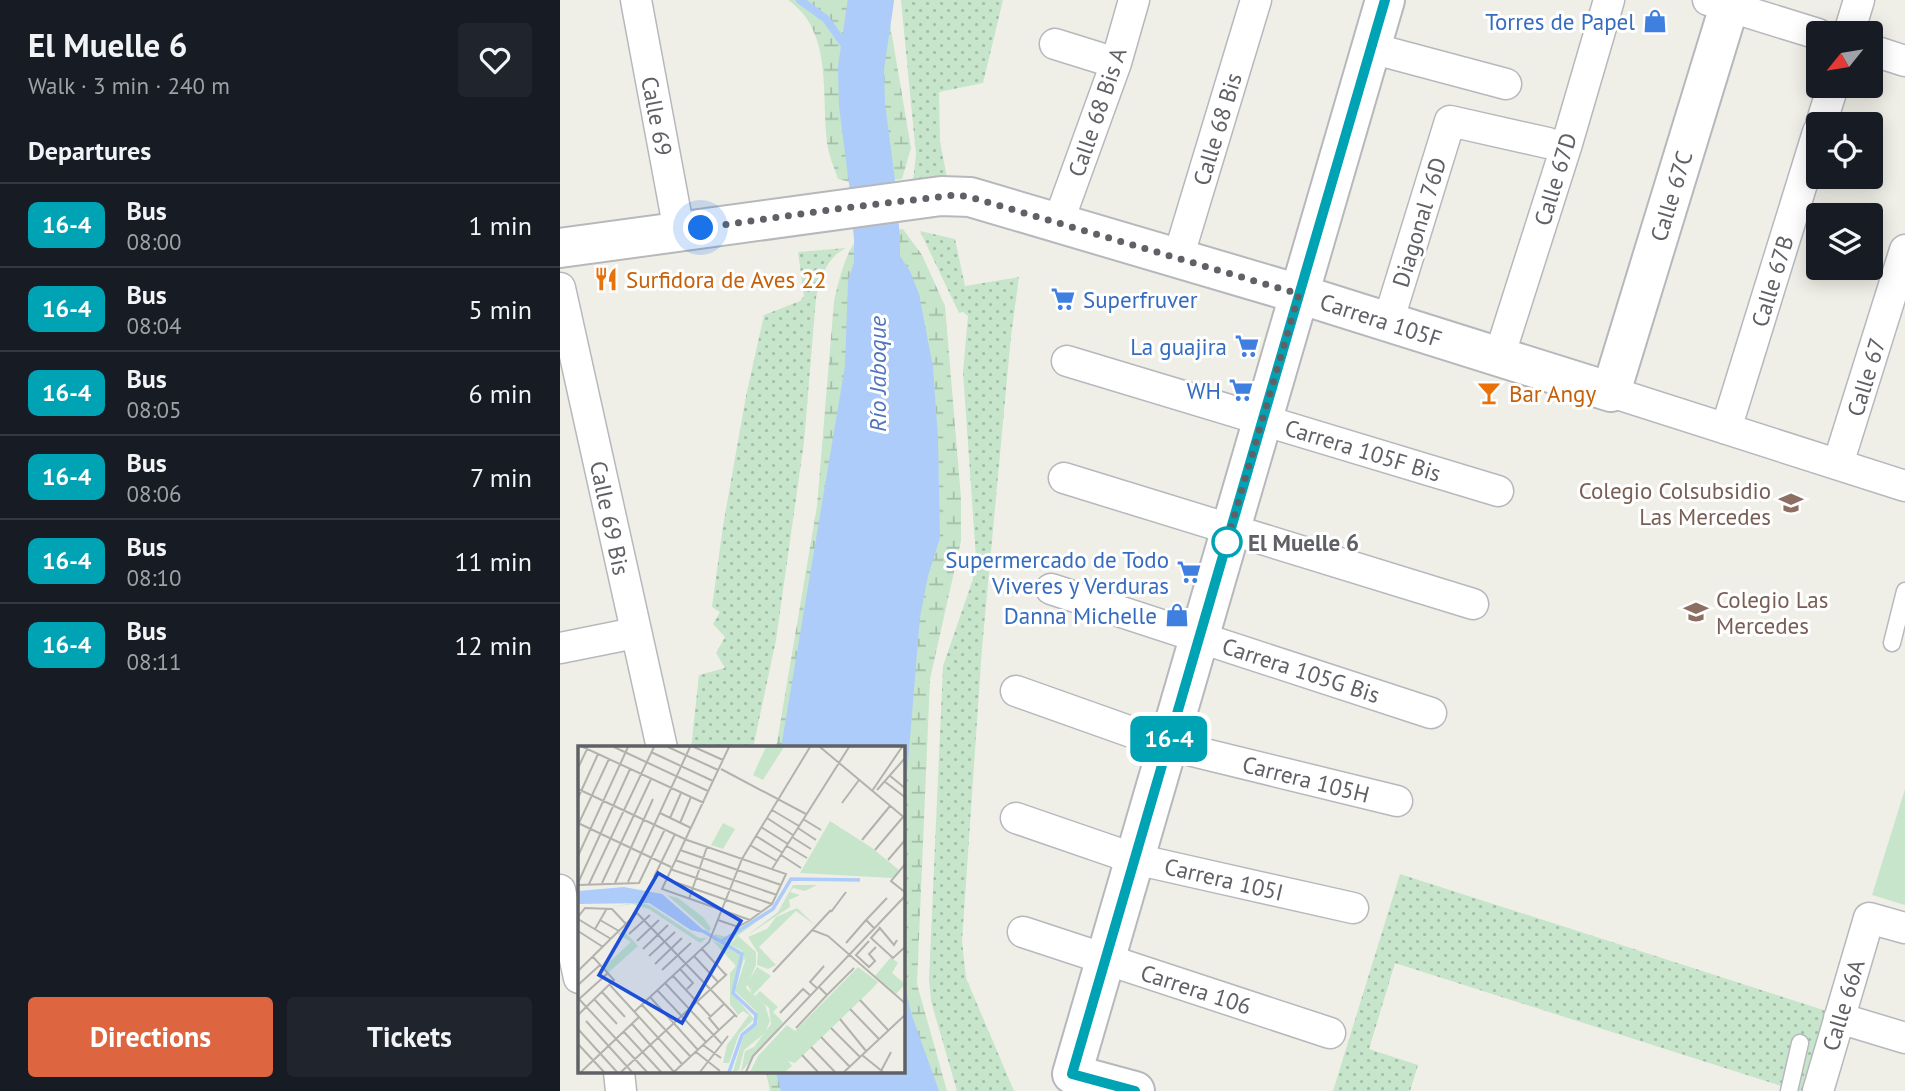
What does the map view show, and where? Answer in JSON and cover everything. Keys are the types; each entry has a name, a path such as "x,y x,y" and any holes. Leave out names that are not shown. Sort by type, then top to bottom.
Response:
{"street":[{"name":"Calle 69","path":"636,0 679,231"},
{"name":"Calle 68 Bis A","path":"1058,223 1116,63 1134,0"},
{"name":"Calle 68 Bis","path":"1178,258 1256,0"},
{"path":"1135,1091 1072,1074 1385,0"},
{"name":"Calle 67D","path":"1499,357 1566,147 1609,0"},
{"path":"1853,21 1859,0"},
{"path":"1723,2 1806,30"},
{"name":"Calle 67C","path":"1611,393 1723,2"},
{"path":"1055,44 1116,63"},
{"path":"1371,48 1506,84"},
{"path":"1883,54 1905,61"},
{"name":"Diagonal 76D","path":"1388,322 1450,121 1548,143"},
{"name":"Calle 67B","path":"1726,429 1806,171"},
{"name":"Carrera 105F","path":"560,248 941,195 970,197 1299,294 1905,486"},
{"name":"Calle 67","path":"1839,464 1905,250"},
{"name":"Calle 69 Bis","path":"560,288 662,746"},
{"name":"Carrera 105F Bis","path":"1067,361 1498,491"},
{"path":"1064,478 1473,604"},
{"name":"Carrera 105G Bis","path":"1051,589 1431,713"},
{"path":"560,648 635,633"},
{"name":"Carrera 105H","path":"1016,691 1168,745 1397,801"},
{"name":"Carrera 105I","path":"1016,818 1135,859 1353,908"},
{"path":"560,890 578,974"},
{"name":"Calle 66A","path":"1818,1091 1869,918 1905,928"},
{"name":"Carrera 106","path":"1023,932 1329,1033"},
{"path":"560,981 578,979"},
{"path":"1839,1018 1905,1038"}],"lane":[{"path":"1892,643 1905,591"},
{"path":"1789,1091 1800,1043"}],"green space":[{"path":"788,0 886,0 911,148 902,179 858,184 838,179 828,148 823,68 819,48 813,30 803,14"},
{"path":"901,0 1003,0 983,83 939,92 940,142 947,178 913,181 916,155"},
{"path":"903,229 922,255 945,306 961,498 961,541 930,679 917,984 947,1091 770,1091 766,1074 905,1074 905,746 776,746 817,506 834,301 852,246 863,235"},
{"path":"920,231 955,239 965,286 1019,277 1011,336 982,648 962,941 966,978 1014,1091 957,1091 931,1001 929,979 943,666 973,579 976,558 963,372 968,316 963,312 959,313"},
{"path":"846,248 829,263 816,298 804,442 776,640 753,746 691,746 699,675 725,668 716,653 725,637 713,624 720,612 712,607 746,396 764,315 800,301 804,296 798,252"},
{"path":"1905,789 1905,905 1872,895"},
{"path":"1400,874 1836,1014 1812,1091 1797,1091 1395,963 1369,1049 1418,1065 1410,1091 1333,1091"}],"water":[{"path":"873,245 897,252 910,271 919,294 933,367 940,538 928,576 920,617 905,817 905,746 781,746 845,366 848,281 857,253"},
{"path":"905,986 911,1013 939,1091 781,1091 777,1074 905,1074"}],"waterway":[{"path":"800,0 826,19 861,68"},
{"name":"Río Jaboque","path":"871,0 861,68 862,105 877,239 877,307"}],"bus line":[{"name":"16-4","path":"1135,1091 1072,1074 1385,0"}],"place":[{"name":"Torres de Papel","path":"1655,21"},
{"name":"Surfidora de Aves 22","path":"606,279"},
{"name":"Superfruver","path":"1063,299"},
{"name":"La guajira","path":"1247,346"},
{"name":"WH","path":"1241,390"},
{"name":"Bar Angy","path":"1489,393"},
{"name":"Colegio Colsubsidio Las Mercedes","path":"1791,503"},
{"name":"El Muelle 6","path":"1227,542"},
{"name":"Supermercado de Todo Viveres y Verduras","path":"1189,572"},
{"name":"Colegio Las Mercedes","path":"1696,612"},
{"name":"Danna Michelle","path":"1177,615"}],"route":[{"path":"701,228 955,195 970,197 1299,294 1224,551 1227,542"}]}
